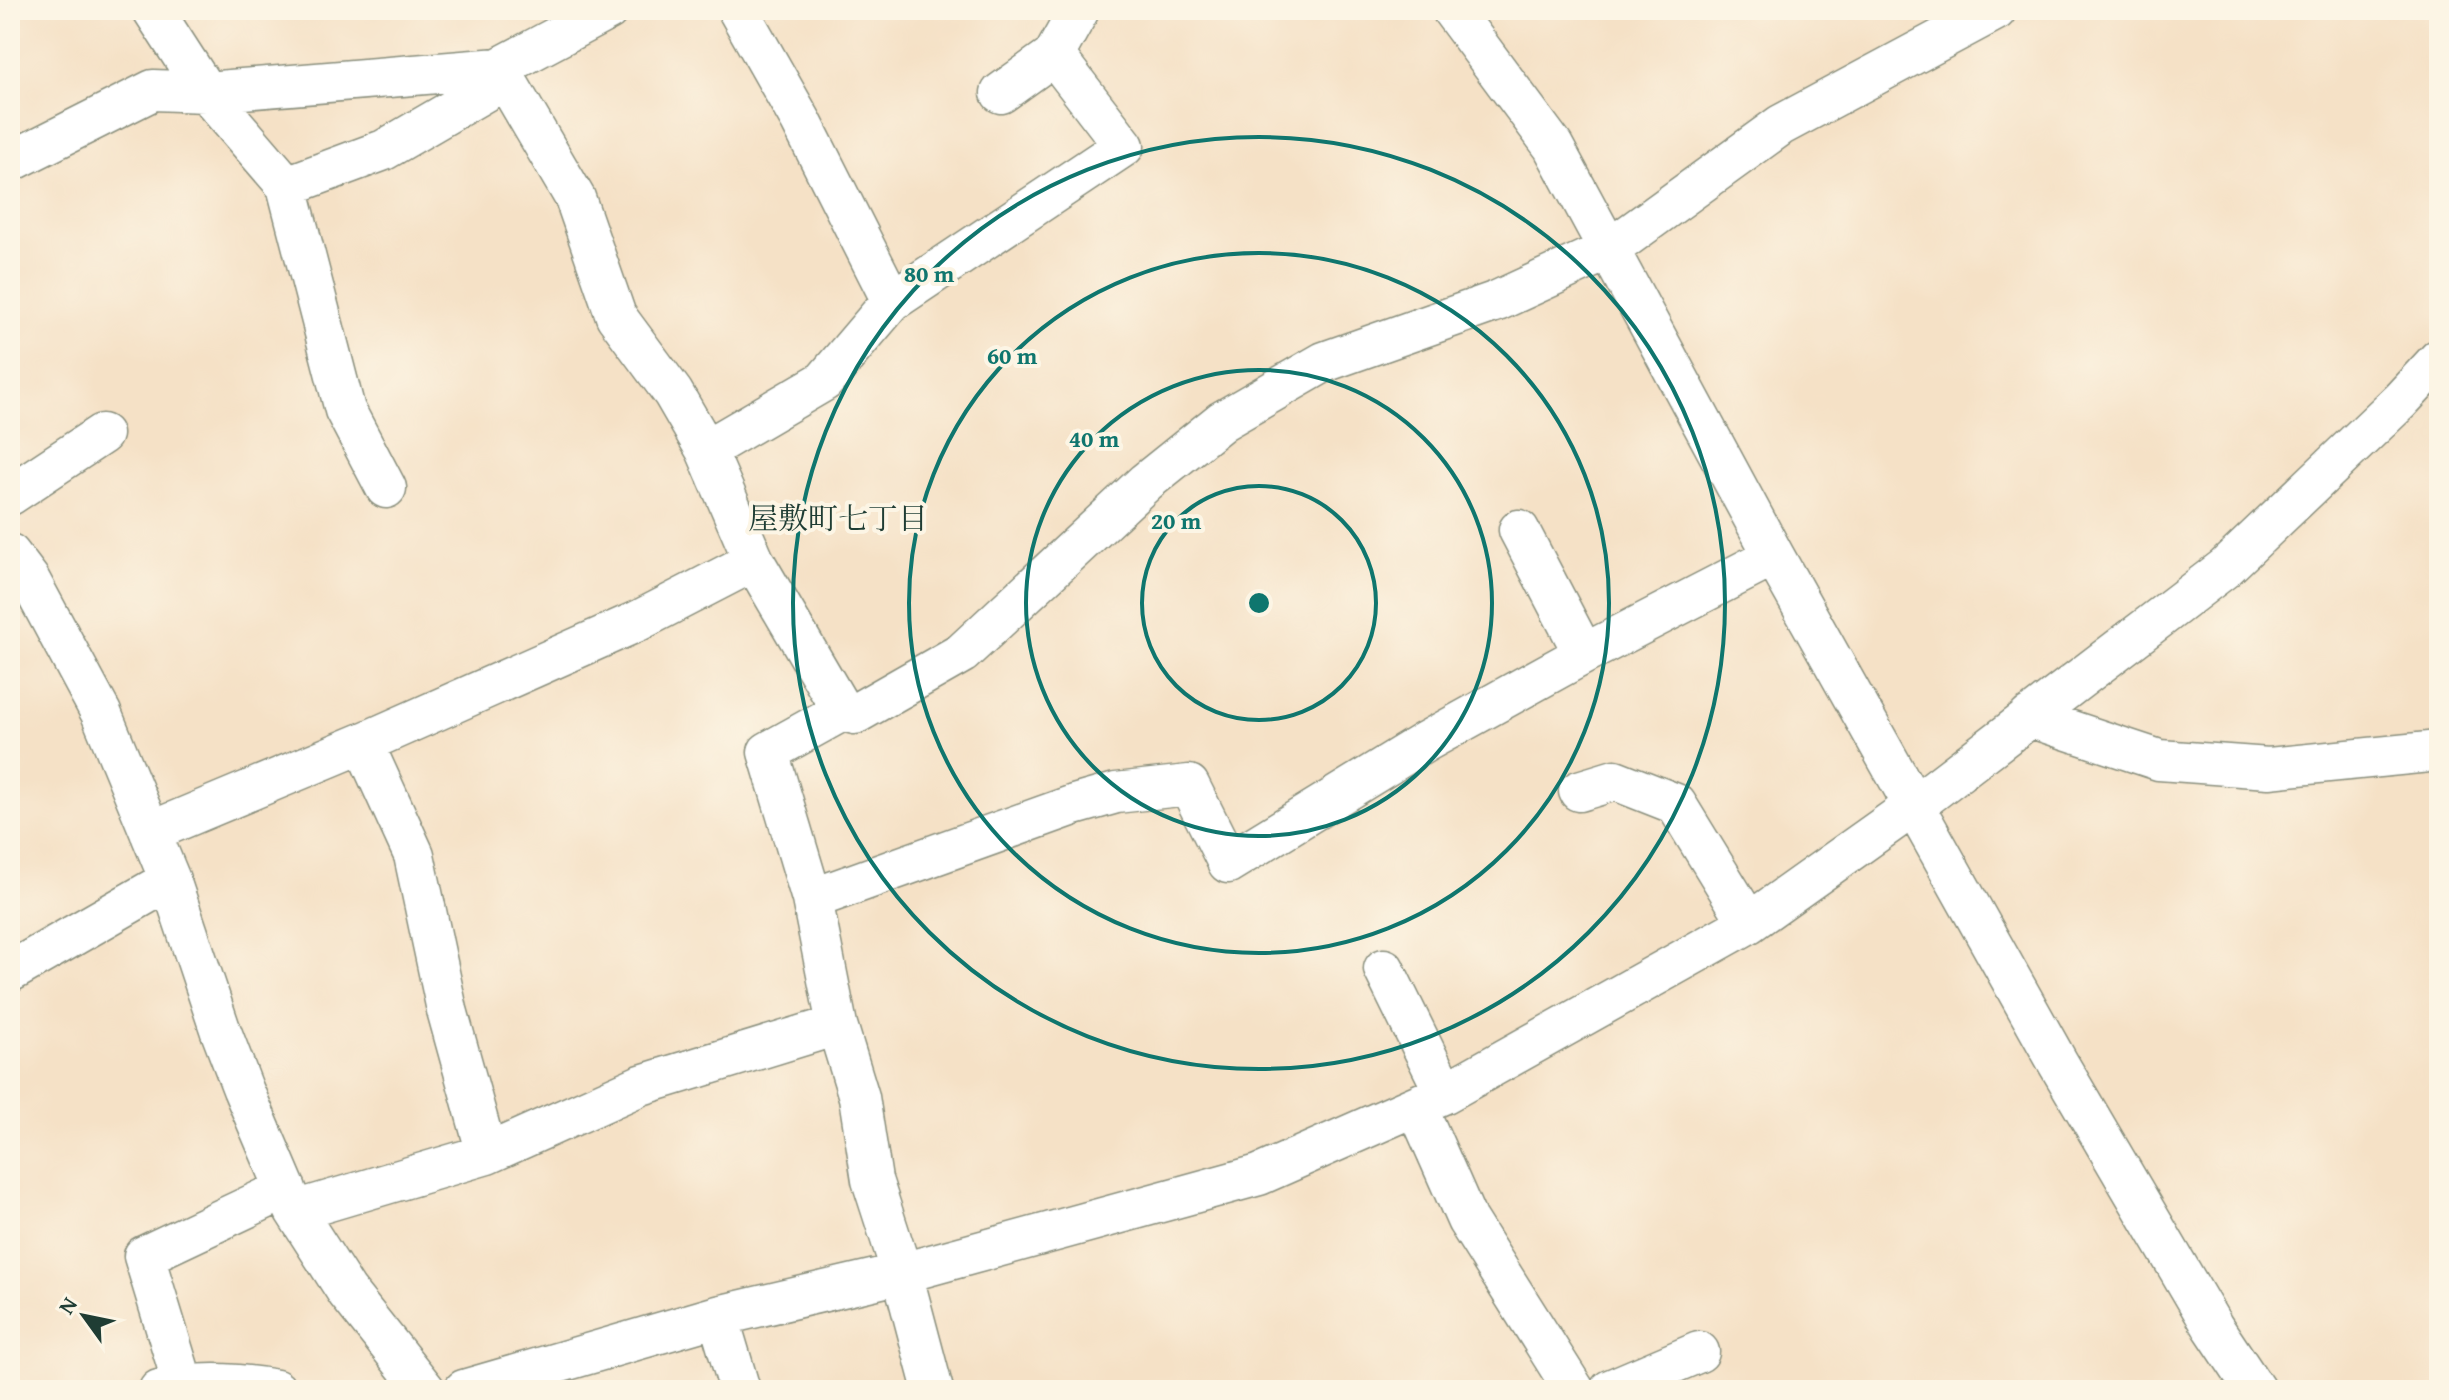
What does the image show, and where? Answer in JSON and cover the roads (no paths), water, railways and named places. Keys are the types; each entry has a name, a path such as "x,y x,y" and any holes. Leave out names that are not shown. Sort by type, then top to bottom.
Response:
{"street":[{"path":"153,10 206,92 287,186 345,410 386,488"},
{"path":"287,186 384,150 608,10"},
{"path":"738,10 801,121 892,301"},
{"path":"1001,93 1054,55 1079,10"},
{"path":"1452,10 1553,146 1774,556 2058,1063 2213,1327 2255,1390"},
{"path":"933,1390 902,1273 872,1180 859,1097 837,1025 812,899 768,752 842,711 855,714 962,653 1146,482 1222,421 1324,362 1497,301 1610,249 1781,125 1996,10"},
{"path":"706,450 824,381 892,301 1124,146 1054,55"},
{"path":"10,162 153,90 206,92 502,74"},
{"path":"502,74 575,198 616,316 673,393 706,450 754,561 842,711"},
{"path":"464,1390 718,1316 902,1273 1259,1175 1431,1100 1749,923 1915,805 2225,568 2400,401 2439,359"},
{"path":"10,495 102,434"},
{"path":"1519,530 1584,654"},
{"path":"812,899 1074,805 1116,793 1189,785 1228,863 1425,742 1584,654 1774,556"},
{"path":"150,832 363,743 638,621 754,561"},
{"path":"16,574 101,713 170,880 243,1089 291,1200 347,1292 425,1390"},
{"path":"2029,717 2159,760 2269,768 2439,751"},
{"path":"363,743 414,855 447,1010 487,1154"},
{"path":"1579,791 1615,780 1676,804 1749,923"},
{"path":"10,972 170,880"},
{"path":"1384,969 1431,1100 1467,1220 1574,1390"},
{"path":"273,1389 171,1387 144,1256 291,1200 487,1154 641,1085 837,1025"},
{"path":"718,1316 740,1390"},
{"path":"1610,1390 1699,1352"}],"district":[{"name":"屋敷町七丁目","path":"838,518"}]}
